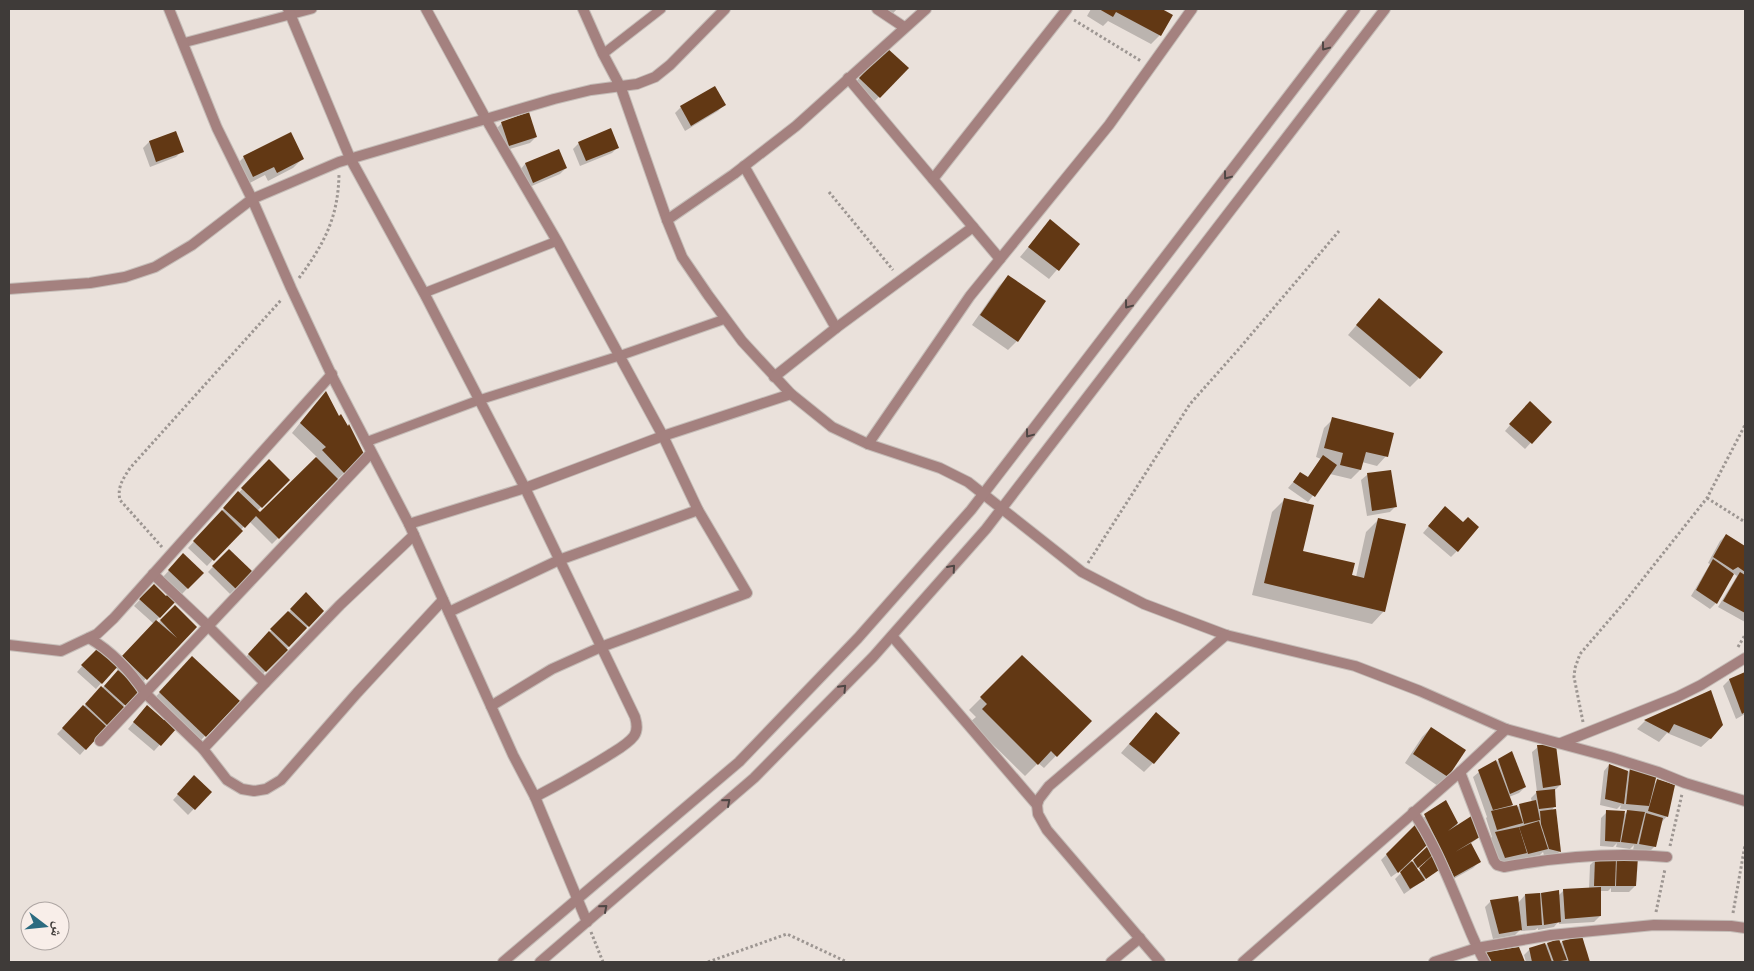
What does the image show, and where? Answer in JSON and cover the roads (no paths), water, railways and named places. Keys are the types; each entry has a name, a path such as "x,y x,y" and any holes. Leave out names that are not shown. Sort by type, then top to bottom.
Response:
{"street":[{"path":"169,9 218,128 291,288 371,453 414,535 534,797 587,922"},
{"path":"426,9 486,119 557,241 663,436 698,510 747,593 601,647 552,669 491,706"},
{"path":"583,9 621,88 666,220 682,257 742,341 790,394 832,428 868,444 940,468 968,482 1082,572 1144,604 1226,635 1355,666 1420,691 1506,729 1658,772 1685,783 1745,801"},
{"path":"9,289 90,283 125,278 155,267 192,245 252,199 339,162 563,97 590,90 621,88 655,77 670,65 723,9"},
{"path":"877,9 904,27"},
{"path":"666,220 744,166 796,126 926,9"},
{"path":"868,444 970,296 1109,124 1192,9"},
{"path":"503,962 739,762 915,575 983,494 1355,9"},
{"path":"540,962 754,778 814,718 936,587 1002,508 1385,9"},
{"path":"290,11 350,158 424,293 525,488 635,717 637,724 636,732 633,737 618,749 594,765 534,797"},
{"path":"933,179 1065,11"},
{"path":"848,78 1000,259"},
{"path":"744,166 836,328"},
{"path":"774,377 836,328 974,227"},
{"path":"9,645 61,651 97,634 114,618 332,374"},
{"path":"408,524 525,488 663,436 790,394"},
{"path":"100,741 207,625 371,453"},
{"path":"449,612 559,560 698,510"},
{"path":"204,749 264,683 340,605 414,535"},
{"path":"153,574 264,683"},
{"path":"89,638 102,645 139,683 145,693 204,749 227,780 242,789 254,791 266,789 282,780 357,693 443,600"},
{"path":"1160,962 1048,830 1038,814 1039,799 1049,786 1226,635"},
{"path":"892,636 1038,805"},
{"path":"1561,744 1677,697 1701,685 1745,658"},
{"path":"1243,962 1460,772 1506,729"},
{"path":"1460,772 1497,866 1504,867 1593,856 1642,854 1667,857"},
{"path":"1413,812 1440,860 1477,948 1486,962"},
{"path":"1434,962 1477,948 1552,935 1645,926 1731,926 1745,928"},
{"path":"1111,962 1140,938"}],"lane":[{"path":"183,43 290,11 312,9"},
{"path":"603,54 661,9"},
{"path":"424,293 557,241"},
{"path":"366,442 479,400 619,356 725,319"}]}
